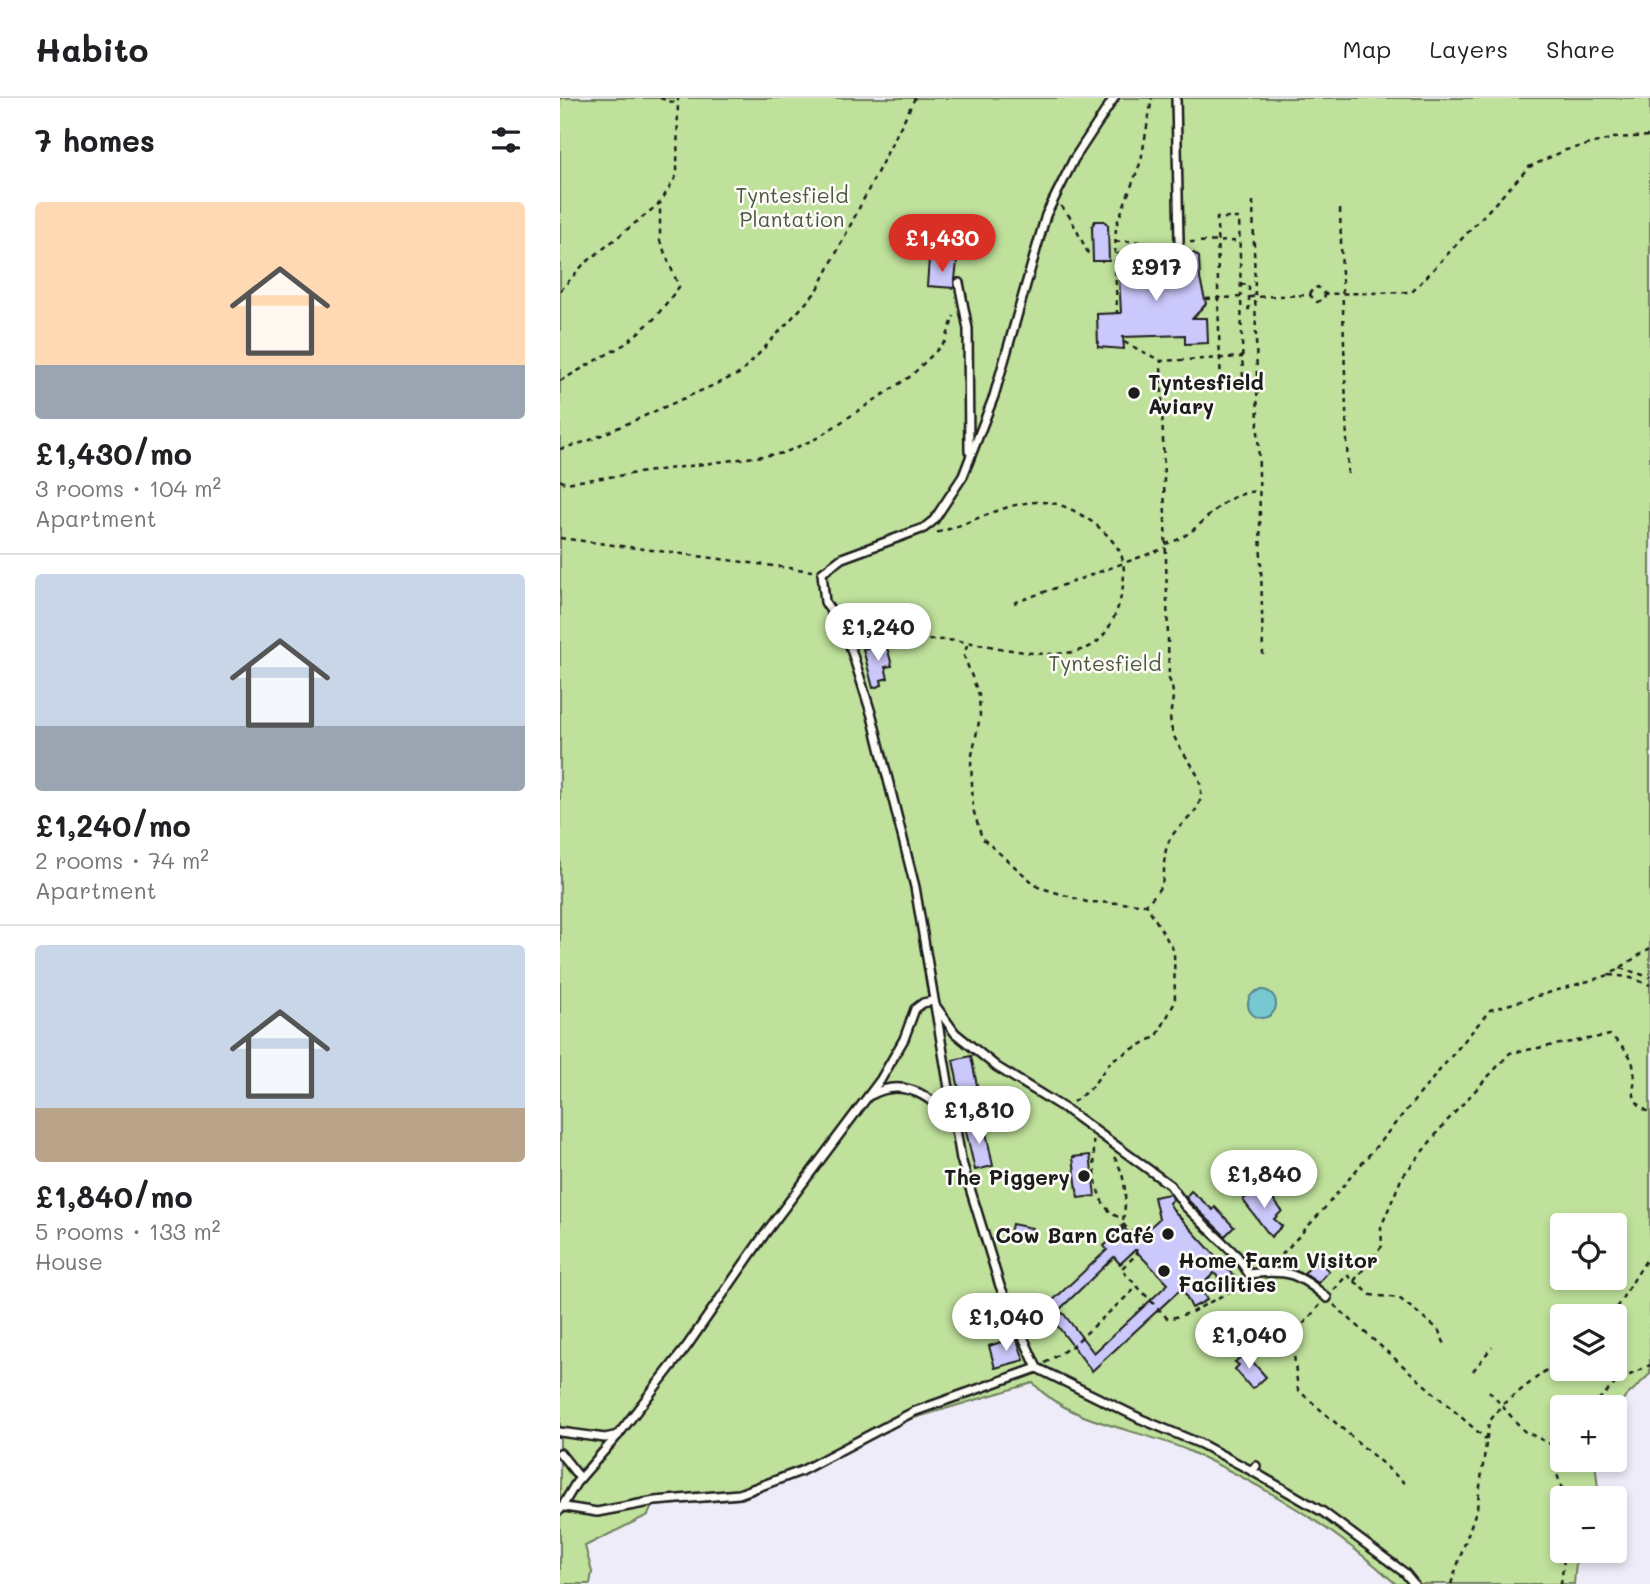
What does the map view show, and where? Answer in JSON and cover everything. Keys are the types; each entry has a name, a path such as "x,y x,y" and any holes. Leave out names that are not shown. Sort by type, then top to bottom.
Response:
{"lane":[{"path":"1114,98 1074,159 1051,204 1031,256 994,396 963,476 934,520 924,528 842,558 822,573 825,602 847,636 872,716 915,887 952,1121 1000,1286 1037,1368 1254,1469 1323,1512 1405,1573 1415,1584"},
{"path":"1176,98 1179,242"},
{"path":"960,283 968,329 969,455"},
{"path":"932,1001 915,1009 904,1039 868,1097 618,1435 568,1494 562,1508 597,1512 655,1500 739,1494 801,1471 852,1441 913,1412 1037,1368"},
{"path":"932,1001 954,1033 997,1067 1067,1110 1170,1185 1185,1206 1237,1256 1249,1274 1289,1272 1302,1276 1327,1298"},
{"path":"868,1097 887,1089 918,1092 935,1102 952,1121"},
{"path":"560,1432 605,1438 618,1435"},
{"path":"560,1453 580,1478"}],"path":[{"path":"660,98 678,104"},
{"path":"560,291 583,265 660,203 677,175 678,98"},
{"path":"560,449 588,441 741,373 817,291 915,98"},
{"path":"1115,254 1116,226 1141,161 1152,98"},
{"path":"1325,294 1412,292 1529,167 1566,150 1614,138 1650,136"},
{"path":"1253,201 1264,655"},
{"path":"560,381 625,344 654,319 679,287 660,241 660,203"},
{"path":"1051,204 1061,206 1070,217 1088,253 1093,256"},
{"path":"1340,209 1348,475"},
{"path":"1217,218 1239,218 1239,241 1243,380 1221,381 1217,218"},
{"path":"1115,242 1134,239 1148,245 1239,241"},
{"path":"1115,260 1117,313"},
{"path":"1241,285 1249,284 1249,309 1241,309"},
{"path":"1249,297 1310,295 1317,302 1324,299 1325,294 1322,288 1316,287 1310,295"},
{"path":"1206,299 1241,297"},
{"path":"560,480 565,483 784,453 817,438 911,376 945,342 956,309"},
{"path":"1124,342 1161,361 1243,357"},
{"path":"1146,904 1163,884 1170,838 1197,810 1201,794 1198,778 1172,729 1170,717 1175,691 1169,679 1161,361"},
{"path":"1013,603 1165,546 1191,533 1231,496 1259,491"},
{"path":"899,645 933,640 1045,653 1070,652 1093,646 1109,630 1116,615 1123,577 1122,563 1112,542 1080,513 1052,503 1018,504 928,534"},
{"path":"560,538 822,573"},
{"path":"967,645 964,656 979,695 979,717 971,760 973,809 982,838 1038,887 1087,902 1146,904"},
{"path":"1067,1110 1069,1104 1090,1089 1112,1060 1157,1036 1175,1002 1174,951 1146,904"},
{"path":"1263,1272 1323,1210 1490,1010 1609,975 1650,948"},
{"path":"1620,968 1650,977"},
{"path":"1609,975 1628,977 1650,985"},
{"path":"1354,1281 1382,1246 1381,1227 1402,1177 1446,1122 1510,1053 1610,1035 1624,1048 1633,1065 1632,1091 1637,1105 1650,1113"},
{"path":"1091,1127 1098,1192 1102,1203 1123,1221 1134,1235 1137,1254 1121,1269 1168,1319 1190,1313 1250,1280"},
{"path":"1109,1150 1122,1169 1125,1191 1121,1230"},
{"path":"1619,1304 1650,1254"},
{"path":"1407,1485 1298,1390 1294,1355 1284,1346 1347,1275 1371,1295 1399,1298 1438,1329 1446,1348"},
{"path":"1037,1368 1072,1346 1137,1287"},
{"path":"1327,1298 1488,1441"},
{"path":"1473,1371 1492,1347"},
{"path":"1603,1395 1618,1381 1650,1365"},
{"path":"1451,1584 1477,1508 1489,1422 1503,1404 1550,1367"},
{"path":"1489,1391 1524,1431 1550,1445"},
{"path":"1561,1584 1563,1563"}],"green space":[{"name":"Tyntesfield","path":"560,98 1650,98 1650,1374 1627,1396 1550,1395 1550,1472 1596,1472 1598,1486 1550,1486 1550,1563 1576,1563 1574,1584 1396,1584 1324,1527 1244,1478 1170,1443 1106,1424 1066,1408 1033,1383 894,1424 808,1472 742,1499 652,1506 648,1515 585,1546 592,1572 590,1584 560,1584"}],"water":[{"path":"1262,990 1272,994 1276,1004 1272,1014 1262,1018 1252,1014 1248,1004 1252,994"}],"building":[{"path":"1095,221 1104,221 1108,225 1109,261 1093,261 1092,226"},
{"path":"1151,251 1146,258 1147,278 1176,276 1176,253 1194,253 1199,257 1200,279 1206,304 1193,318 1207,318 1208,343 1185,344 1185,335 1123,337 1124,349 1098,347 1097,314 1121,313 1118,254"},
{"path":"929,259 957,262 954,288 927,286"},
{"path":"886,643 892,666 885,667 888,678 881,680 882,685 873,688 863,649"},
{"path":"971,1056 980,1100 962,1104 953,1060"},
{"path":"984,1123 993,1166 975,1170 965,1127"},
{"name":"The Piggery","path":"1090,1155 1095,1196 1078,1198 1073,1157"},
{"path":"1257,1186 1264,1193 1266,1190 1282,1211 1274,1219 1282,1226 1271,1237 1243,1200"},
{"path":"1191,1191 1213,1210 1215,1207 1234,1227 1225,1236 1186,1197"},
{"path":"1169,1194 1173,1199 1169,1203 1174,1211 1234,1276 1225,1284 1214,1273 1200,1287 1207,1300 1192,1308 1182,1288 1092,1371 1053,1320 1063,1313 1094,1353 1168,1284 1135,1250 1120,1264 1114,1257 1059,1310 1051,1302 1107,1250 1104,1246 1124,1228 1135,1240 1147,1230 1159,1219 1154,1197"},
{"path":"1012,1224 1032,1228 1029,1241 1009,1238"},
{"path":"1318,1261 1329,1271 1318,1283 1304,1273"},
{"path":"1016,1337 1024,1360 995,1368 989,1346"},
{"path":"1245,1353 1266,1377 1251,1388 1235,1369 1239,1365 1235,1362"}],"place":[{"name":"Tyntesfield Aviary","path":"1134,393"},
{"name":"The Piggery","path":"1084,1176"},
{"name":"Cow Barn Café","path":"1168,1234"},
{"name":"Home Farm Visitor Facilities","path":"1164,1271"}],"park label":[{"name":"Tyntesfield Plantation","path":"792,206"}]}
